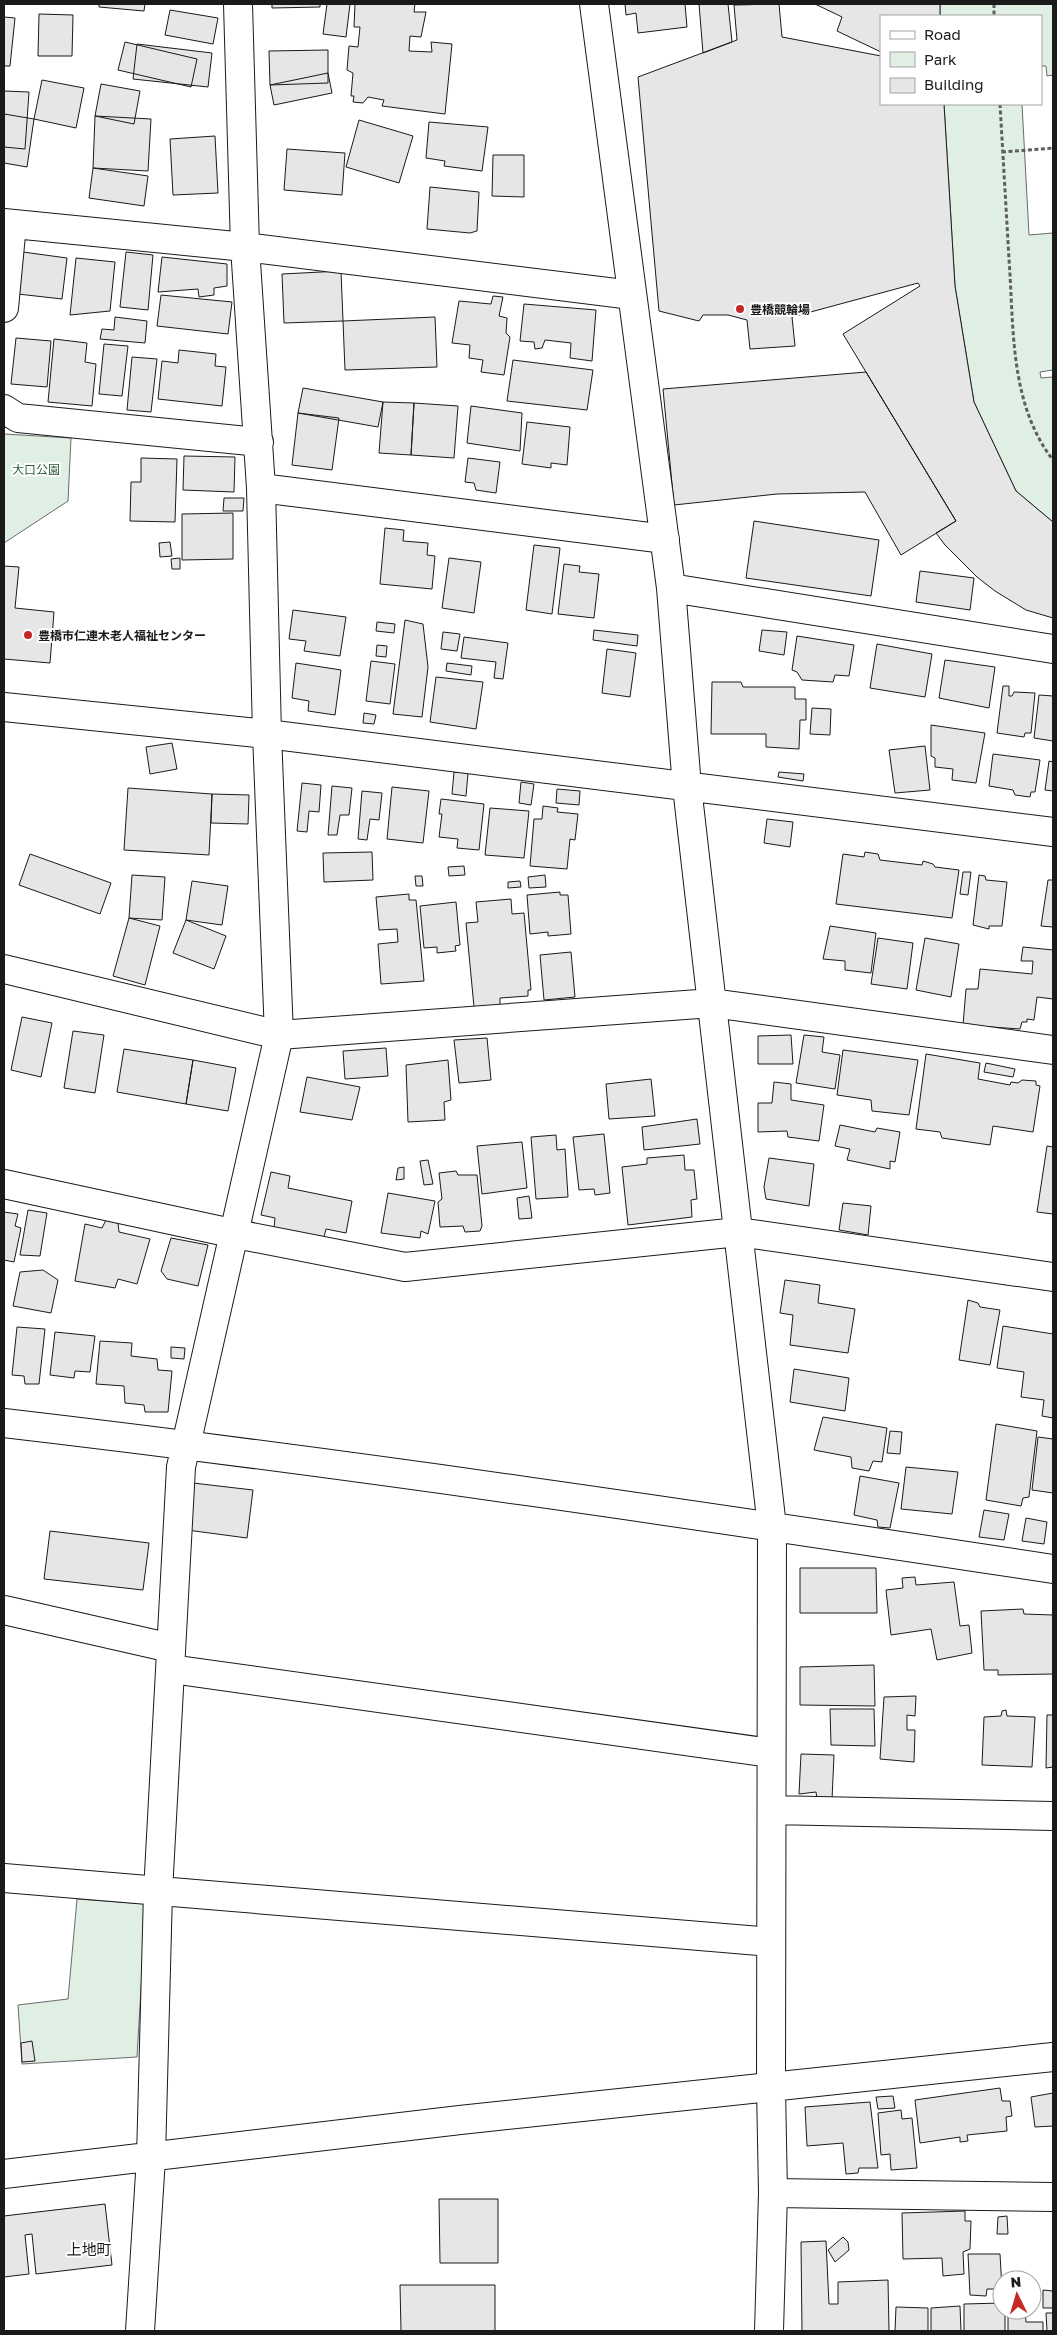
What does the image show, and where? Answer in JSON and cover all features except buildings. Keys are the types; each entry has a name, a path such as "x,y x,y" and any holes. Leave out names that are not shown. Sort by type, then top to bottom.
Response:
{"street":[{"path":"140,2331 151,2158 158,1892 181,1467 236,1234 279,1035 267,734 261,488 245,247 238,4"},
{"path":"594,4 671,588 687,787 772,1527 771,2088 773,2193 769,2331"},
{"path":"4,308 8,224 245,247 632,295"},
{"path":"4,409 18,418 259,442"},
{"path":"261,488 665,539"},
{"path":"671,588 1053,648"},
{"path":"4,707 267,734 1053,832"},
{"path":"4,969 279,1035 712,1003 1053,1050"},
{"path":"4,1184 236,1234 405,1267 738,1232 1053,1276"},
{"path":"4,1423 187,1444 1053,1569"},
{"path":"4,1610 171,1659 771,1753"},
{"path":"772,1810 1053,1816"},
{"path":"4,1878 771,1942"},
{"path":"4,2174 460,2120 1053,2057"},
{"path":"773,2193 1053,2197"}],"path":[{"path":"1000,105 1016,364 1026,407 1036,431 1053,460"},
{"path":"1002,152 1053,148"}],"green space":[{"path":"940,4 1053,4 1053,75 1047,76 1046,66 1042,66 1042,15 940,15"},
{"path":"944,105 1022,105 1029,235 1053,233 1053,370 1040,372 1041,378 1053,377 1053,522 1016,491 974,402 955,286"},
{"name":"大口公園","path":"4,434 71,438 68,501 4,543"},
{"path":"77,1899 146,1904 137,2057 22,2064 18,2005 68,1999"}],"place":[{"name":"豊橋競輪場","path":"740,309"},
{"name":"豊橋市仁連木老人福祉センター","path":"28,635"}],"district":[{"name":"上地町","path":"89,2249"}]}
